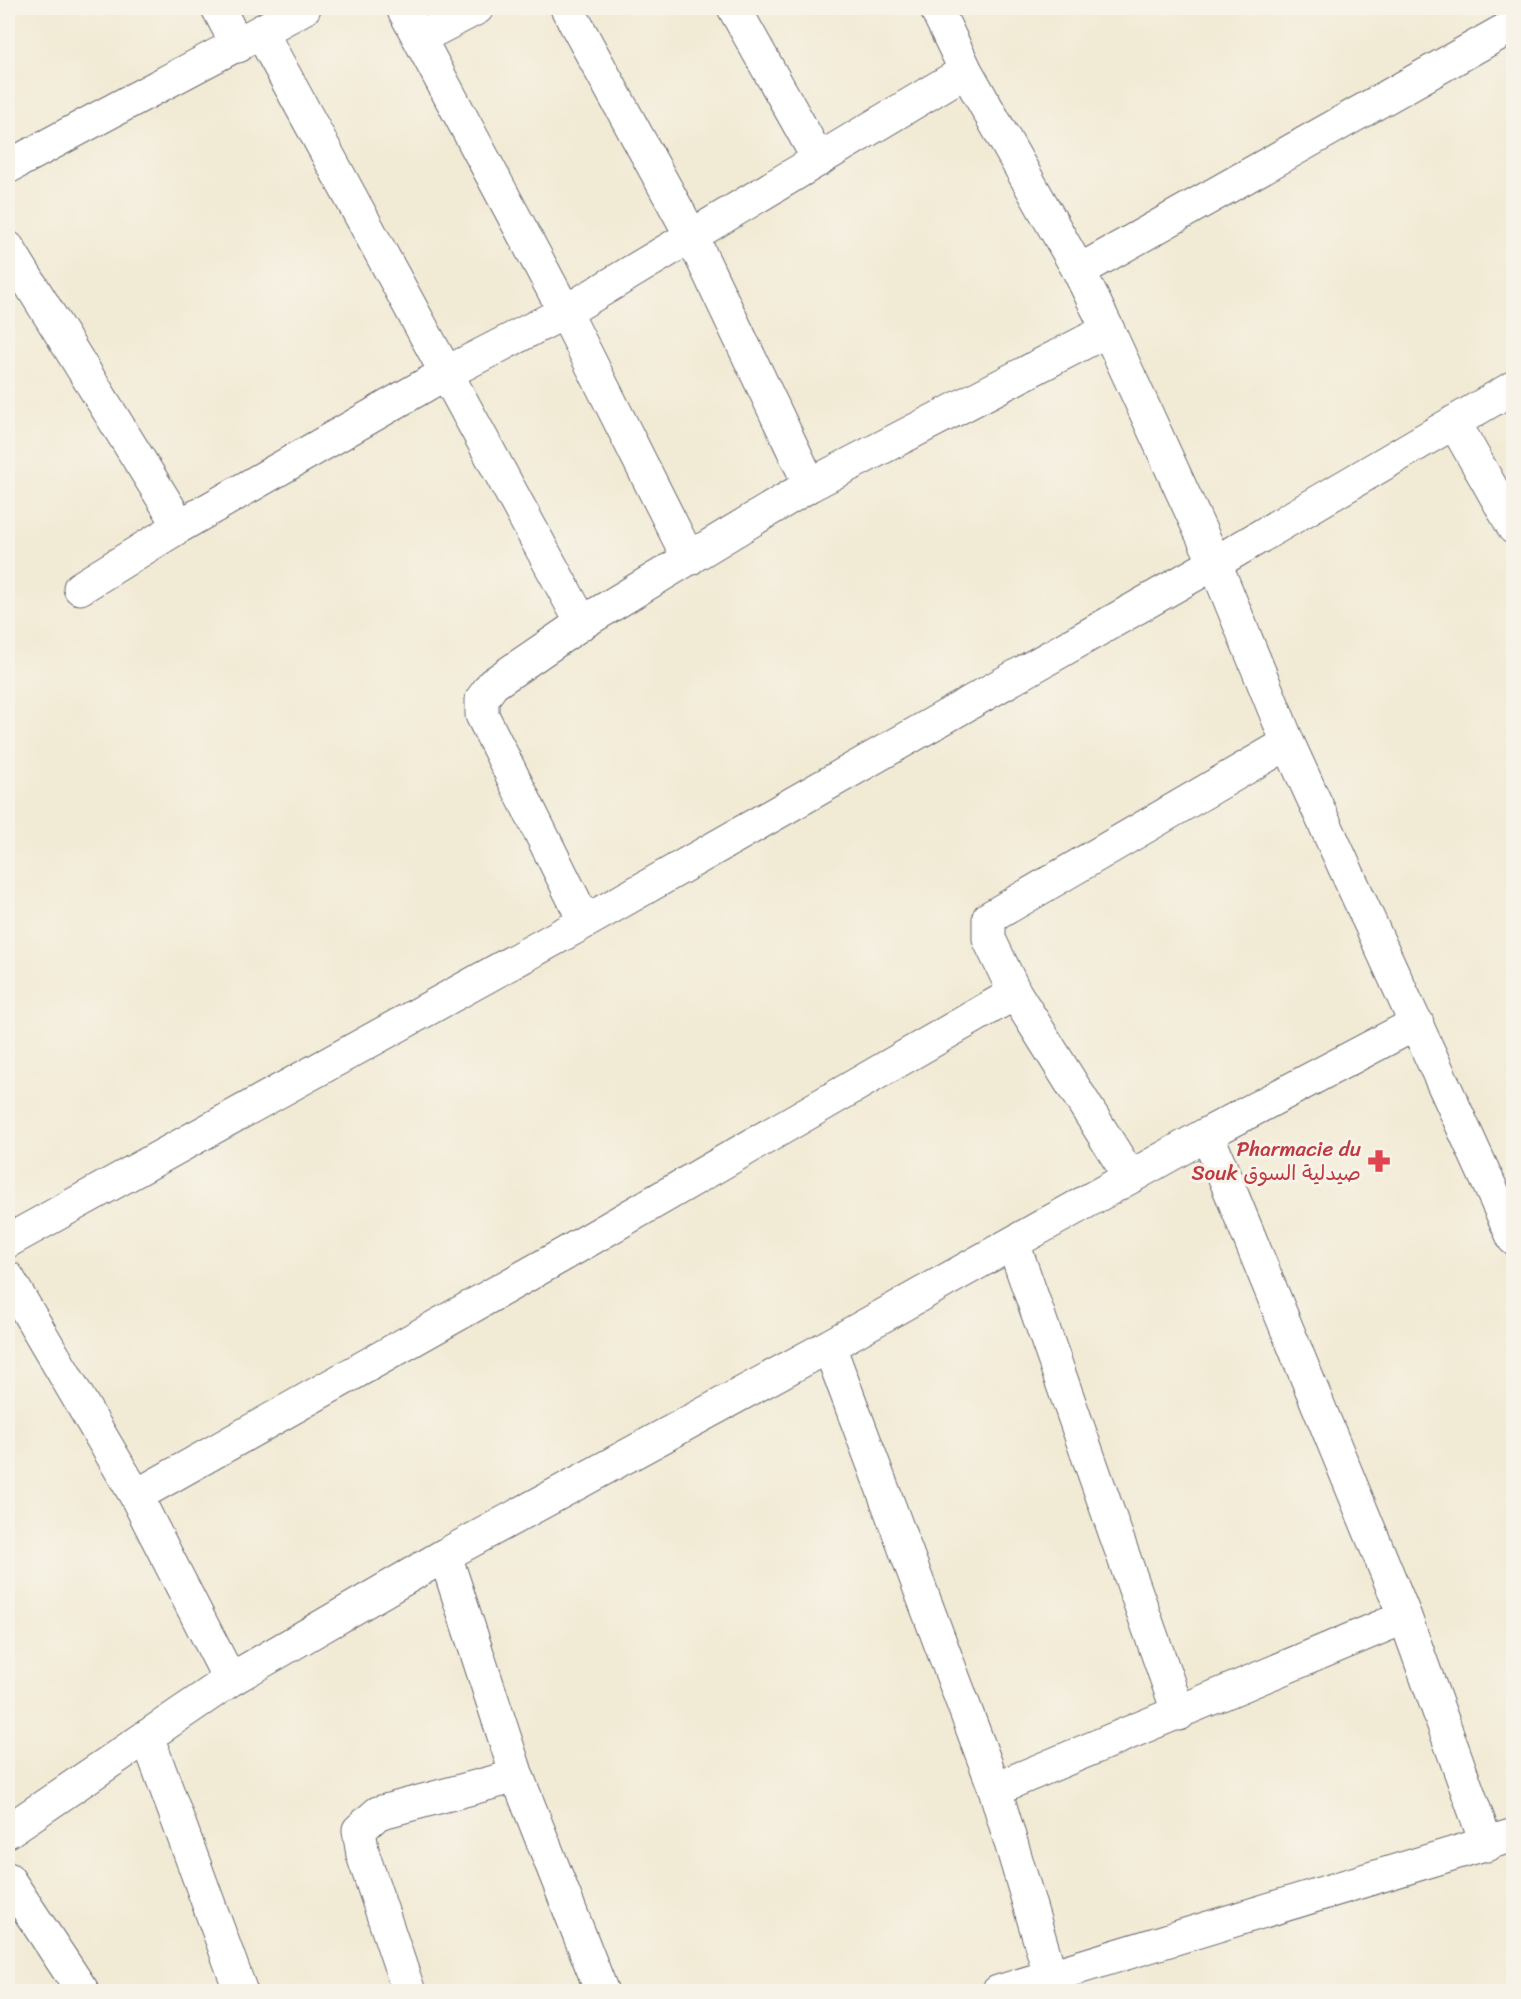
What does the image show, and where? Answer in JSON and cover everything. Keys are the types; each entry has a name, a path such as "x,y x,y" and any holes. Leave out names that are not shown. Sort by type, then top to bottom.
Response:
{"street":[{"path":"218,8 249,39 448,372 582,623"},
{"path":"8,167 114,108 249,39 304,8"},
{"path":"403,8 565,312 689,559"},
{"path":"419,38 477,8"},
{"path":"567,8 691,236 810,485"},
{"path":"734,8 819,160"},
{"path":"936,8 966,71 1079,271 1108,330 1215,563 1288,743 1514,1239"},
{"path":"1079,271 1514,25"},
{"path":"80,588 180,526 448,372 565,312 966,71"},
{"path":"8,248 180,526"},
{"path":"585,922 482,715 482,699 493,684 582,623 810,485 1108,330"},
{"path":"8,1241 585,922 1215,563 1514,387"},
{"path":"1454,422 1514,528"},
{"path":"1130,1177 1015,993 988,939 989,918 1288,743"},
{"path":"136,1496 561,1256 1015,993"},
{"path":"8,1831 230,1680 445,1555 829,1346 1207,1134 1417,1023"},
{"path":"998,1992 1050,1974 1500,1840 1405,1617 1207,1134"},
{"path":"1013,1244 1179,1714"},
{"path":"8,1278 136,1496 230,1680"},
{"path":"829,1346 995,1789 1050,1974"},
{"path":"445,1555 517,1776 602,1992"},
{"path":"995,1789 1179,1714 1405,1617"},
{"path":"147,1736 241,1992"},
{"path":"409,1992 363,1855 359,1830 378,1813 517,1776"},
{"path":"8,1879 83,1992"}],"place":[{"name":"Pharmacie du Souk صيدلية السوق","path":"1379,1161"}]}
